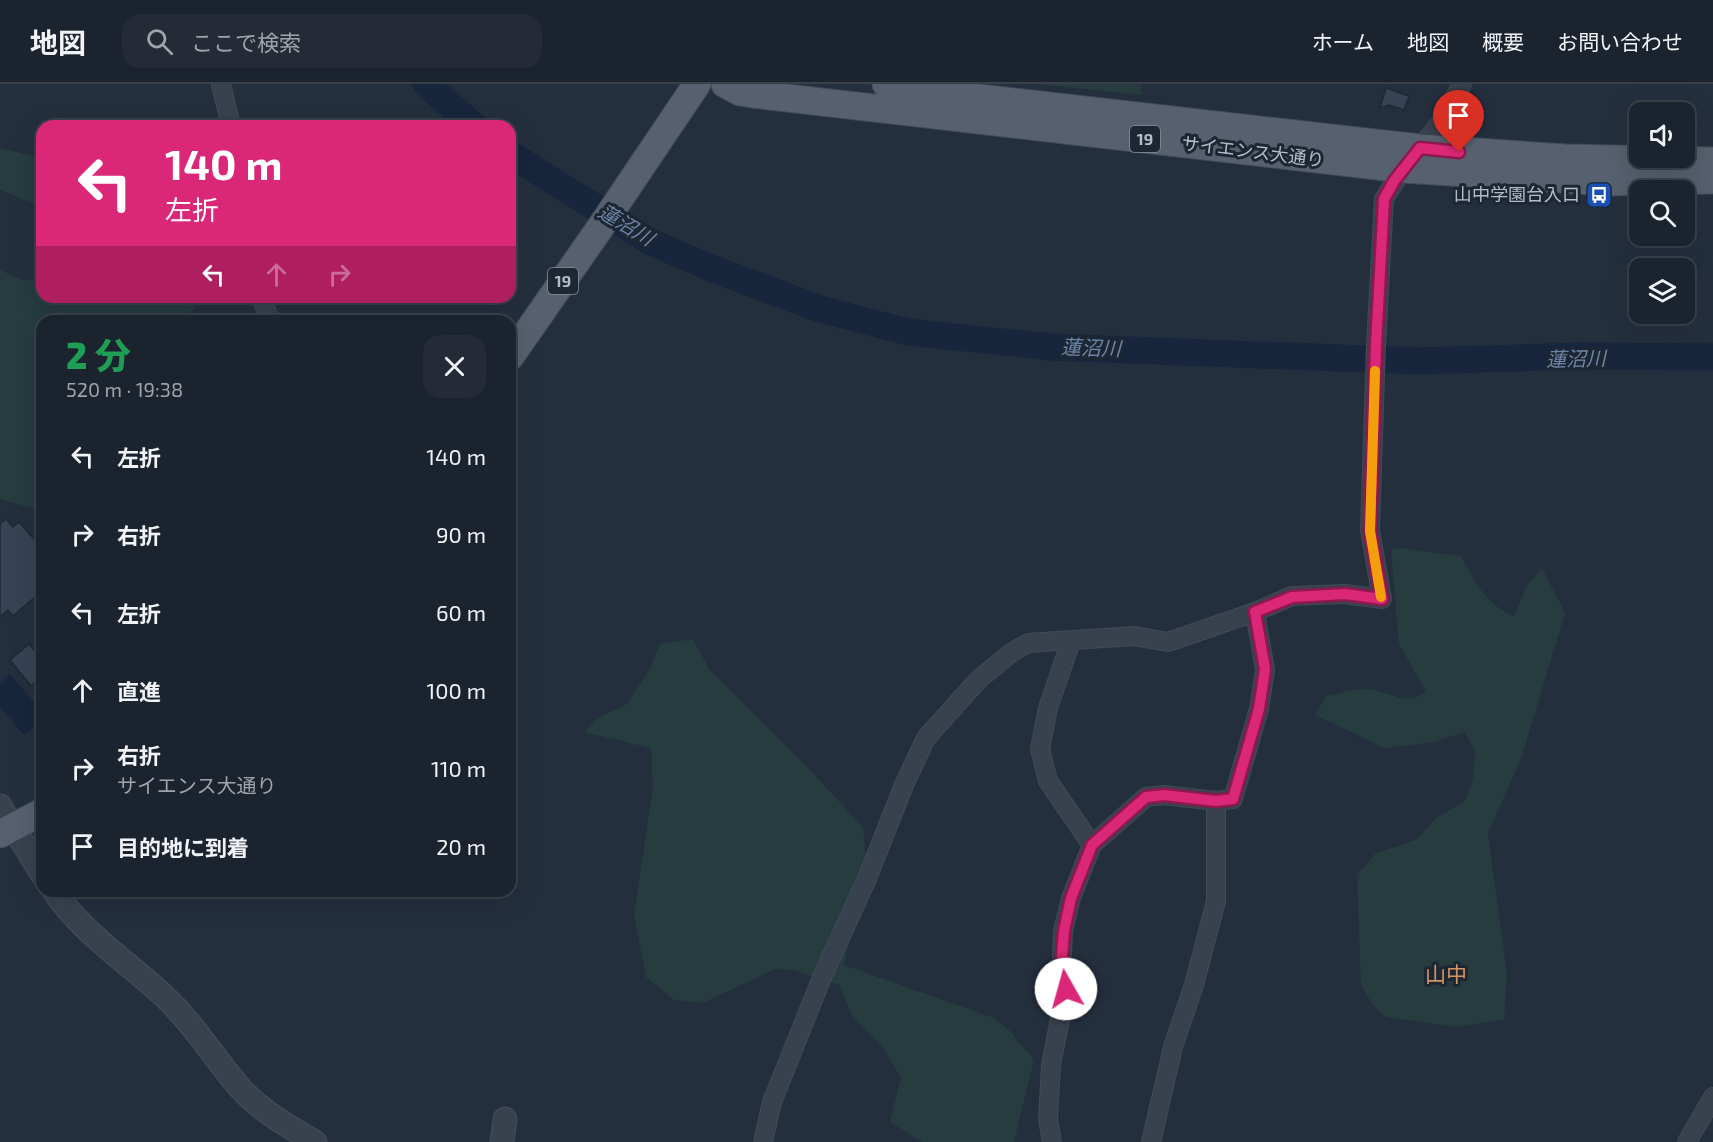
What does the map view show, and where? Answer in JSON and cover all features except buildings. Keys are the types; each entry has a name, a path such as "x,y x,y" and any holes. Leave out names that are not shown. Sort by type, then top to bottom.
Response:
{"main road":[{"name":"19","path":"516,348 697,84"},
{"name":"サイエンス大通り","path":"725,84 740,92 753,94 1411,158 1713,161"},
{"name":"サイエンス大通り","path":"886,84 1411,158 1608,182 1713,180"},
{"path":"4,823 36,814"}],"street":[{"path":"221,84 230,120"},
{"path":"763,1142 772,1102 823,975 866,881 904,785 926,738 979,679 1011,653 1028,644 1134,636 1168,642 1292,597 1345,594 1382,599 1370,531 1376,345 1384,199 1411,158 1442,122 1462,84"},
{"path":"1052,1142 1048,1119 1051,1065 1066,989 1062,956 1064,931 1071,898 1092,845 1146,797 1164,795 1216,801 1233,799 1259,709 1265,669 1255,612"},
{"path":"1071,641 1048,708 1040,749 1048,781 1092,845"},
{"path":"1151,1142 1173,1047 1194,985 1216,902 1216,801"},
{"path":"4,823 36,865"},
{"path":"58,897 64,906 167,999 243,1091 288,1126 315,1142"},
{"path":"1687,1142 1713,1097"},
{"path":"502,1142 505,1119"}],"green space":[{"path":"1037,84 1141,84 1142,95"},
{"path":"0,148 36,157 36,205 0,190"},
{"path":"0,270 24,281 36,278 36,303 194,303 190,315 36,315 36,509 0,499"},
{"path":"1399,548 1461,556 1488,599 1514,617 1526,587 1542,568 1565,613 1522,756 1488,833 1507,975 1504,1019 1457,1027 1386,1017 1373,1005 1361,985 1357,875 1376,853 1416,840 1435,819 1465,801 1473,780 1475,750 1464,732 1434,742 1385,748 1315,715 1326,696 1347,691 1368,689 1398,697 1412,698 1426,691 1399,644 1391,550"},
{"path":"693,639 709,669 863,827 866,860 844,965 994,1018 1009,1030 1034,1060 1014,1142 922,1142 890,1122 901,1078 883,1047 852,1016 840,985 793,970 775,969 703,1003 674,1000 646,977 634,916 653,786 651,748 584,732 598,718 627,704 649,670 660,644"}],"water":[{"path":"10,674 36,705 36,725 24,735 0,707 0,683"}],"waterway":[{"name":"蓮沼川","path":"426,84 467,120"},
{"name":"蓮沼川","path":"516,158 651,242 708,267 820,309 908,332 1052,347 1418,361 1580,356 1713,357"}],"slow traffic":[{"path":"1375,371 1370,531 1381,597"}],"place":[{"name":"山中学園台入口","path":"1599,195"}],"district":[{"name":"山中","path":"1446,975"}],"route":[{"path":"1066,989 1062,956 1064,931 1071,898 1092,845 1146,797 1164,795 1216,801 1233,799 1259,709 1265,669 1255,612 1292,597 1345,594 1382,599 1370,531 1376,345 1384,199 1394,181 1420,148 1459,152"}]}
